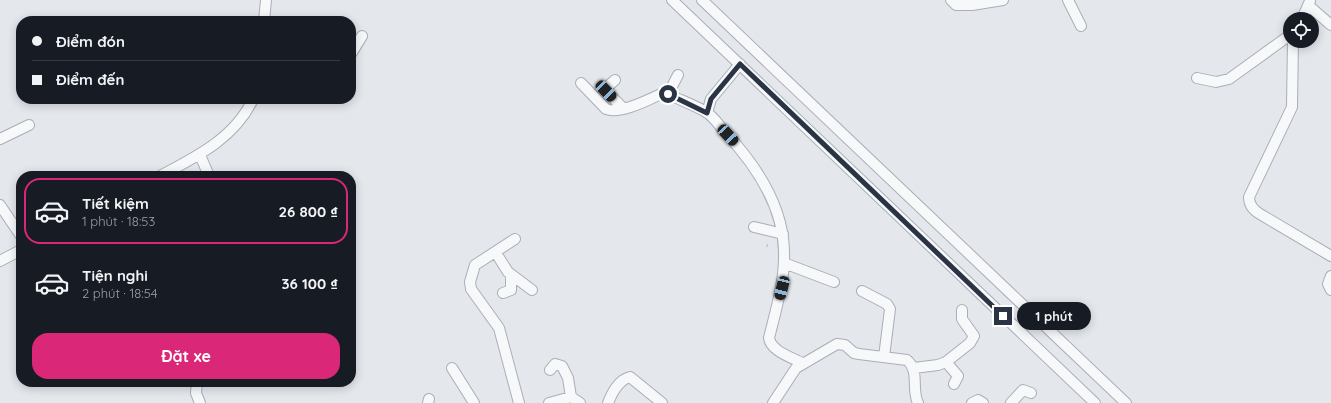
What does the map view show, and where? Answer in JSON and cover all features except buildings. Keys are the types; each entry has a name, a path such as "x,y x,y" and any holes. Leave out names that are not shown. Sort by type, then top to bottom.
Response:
{"street":[{"path":"265,16 266,0"},
{"path":"672,0 1095,403"},
{"path":"702,0 1126,403"},
{"path":"951,0 956,5 962,5 1003,0"},
{"path":"1068,0 1081,26"},
{"path":"1306,12 1310,3 1331,25"},
{"path":"356,46 362,36"},
{"path":"1197,78 1216,82 1229,79 1283,40"},
{"path":"1293,48 1292,107 1249,197 1249,202 1253,210 1331,256"},
{"path":"707,113 711,99 740,64"},
{"path":"668,94 678,74"},
{"path":"615,80 606,88 606,91 624,109"},
{"path":"581,83 606,109 611,112 624,109 663,93 668,94 707,113 739,146 756,170 772,200 782,225 784,263 782,288 769,338 770,343 773,347 802,363"},
{"path":"179,171 233,130 250,104"},
{"path":"0,139 29,125"},
{"path":"200,155 207,171"},
{"path":"0,205 16,229"},
{"path":"754,227 782,234"},
{"path":"515,239 496,253 475,265 470,282 471,289 499,328 519,403"},
{"path":"0,261 16,253"},
{"path":"496,253 511,274 532,290"},
{"path":"784,263 834,282"},
{"path":"503,293 511,290 511,274"},
{"path":"1331,276 1328,284 1331,290"},
{"path":"862,291 886,304 890,309 884,357"},
{"path":"914,368 938,365 946,362 973,339 972,332 962,318 962,310"},
{"path":"773,403 787,381 802,363 841,344 854,353 907,360 914,368 918,403"},
{"path":"946,362 958,376 954,384"},
{"path":"549,403 576,400 562,366 555,364 550,370"},
{"path":"452,368 474,403"},
{"path":"608,403 616,388 623,380 630,377 662,403"},
{"path":"196,387 196,392 200,403"},
{"path":"1011,403 1024,390 1031,393"},
{"path":"972,403 978,400 983,403"}],"route":[{"path":"668,94 707,113 711,99 740,64 1003,316"}]}
